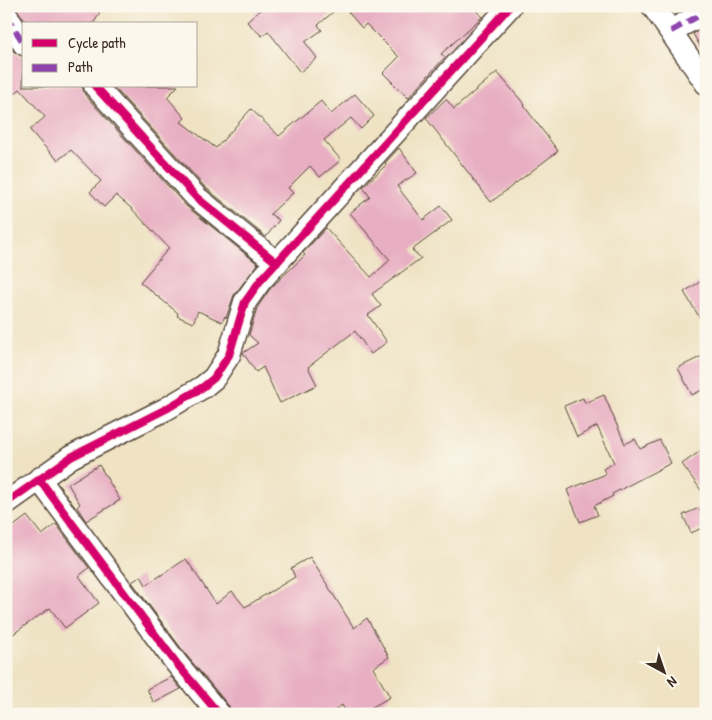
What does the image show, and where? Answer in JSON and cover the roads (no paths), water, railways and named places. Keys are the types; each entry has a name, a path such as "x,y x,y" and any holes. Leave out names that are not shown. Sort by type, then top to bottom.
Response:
{"street":[{"path":"6,502 70,457 166,409 203,387 214,378 229,355 245,302 277,263 510,6"},
{"path":"653,6 706,83"},
{"path":"671,31 706,12"},
{"path":"6,15 22,41"},
{"path":"97,88 196,197 277,263"},
{"path":"39,479 187,677 219,714"}]}
